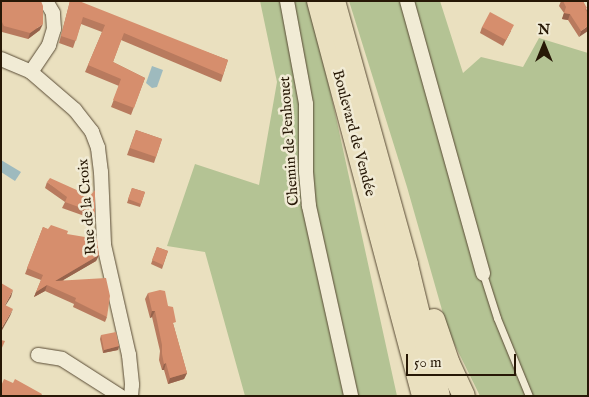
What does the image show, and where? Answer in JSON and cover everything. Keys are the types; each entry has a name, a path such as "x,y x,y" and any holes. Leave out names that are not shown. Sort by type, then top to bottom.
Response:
{"highway":[{"name":"Boulevard de Vendée","path":"318,1 398,265"},
{"path":"334,1 346,43 411,314 439,396"},
{"path":"398,265 386,280 410,396"},
{"path":"398,265 423,281 449,364 464,396"},
{"path":"411,314 423,396"}],"street":[{"path":"31,72 49,45 54,29 53,13 46,1"},
{"name":"Chemin de Penhouet","path":"287,1 306,104 306,172 309,206 351,396"},
{"path":"407,1 483,274"},
{"name":"Rue de la Croix","path":"1,59 31,72 75,110 92,132 98,148 101,172 104,245 129,355 132,384 131,396"},
{"path":"38,355 62,359 120,396"}],"lane":[{"path":"483,274 497,318 529,396"}],"green space":[{"path":"260,1 307,1 330,90 397,396 245,396 205,252 167,246 195,164 259,185 277,82"},
{"path":"349,1 440,1 463,73 481,57 523,67 539,38 588,53 588,396 480,396 448,331 407,187"}],"water":[{"path":"152,66 163,70 157,87 152,88 146,83"},
{"path":"1,160 21,172 15,181 1,172"}],"building":[{"path":"1,1 41,1 43,6 43,24 30,33 4,26 1,20"},
{"path":"70,1 79,1 228,60 223,75 124,33 113,62 145,78 134,108 113,100 121,79 88,65 105,25 83,17 76,41 61,36"},
{"path":"563,1 583,1 588,13 588,26 581,31 570,14 564,13 566,7"},
{"path":"490,12 514,25 506,40 482,27"},
{"path":"136,130 162,139 156,157 130,148"},
{"path":"50,178 90,196 95,190 95,213 65,202 67,197 47,182"},
{"path":"132,188 145,192 141,204 128,199"},
{"path":"51,225 68,231 67,234 97,239 99,255 55,281 106,278 110,296 107,317 75,301 76,298 47,285 36,292 43,275 27,268 43,227 48,229"},
{"path":"157,247 168,251 163,265 152,260"},
{"path":"1,283 13,290 5,305 13,309 1,329"},
{"path":"160,290 165,291 168,306 173,307 176,322 173,323 187,373 170,378 166,363 164,364 155,311 152,311 148,293"},
{"path":"116,332 119,346 104,350 101,335"},
{"path":"1,340 5,341 1,350"},
{"path":"4,379 13,383 15,379 42,394 41,396 1,396 1,386"}]}
